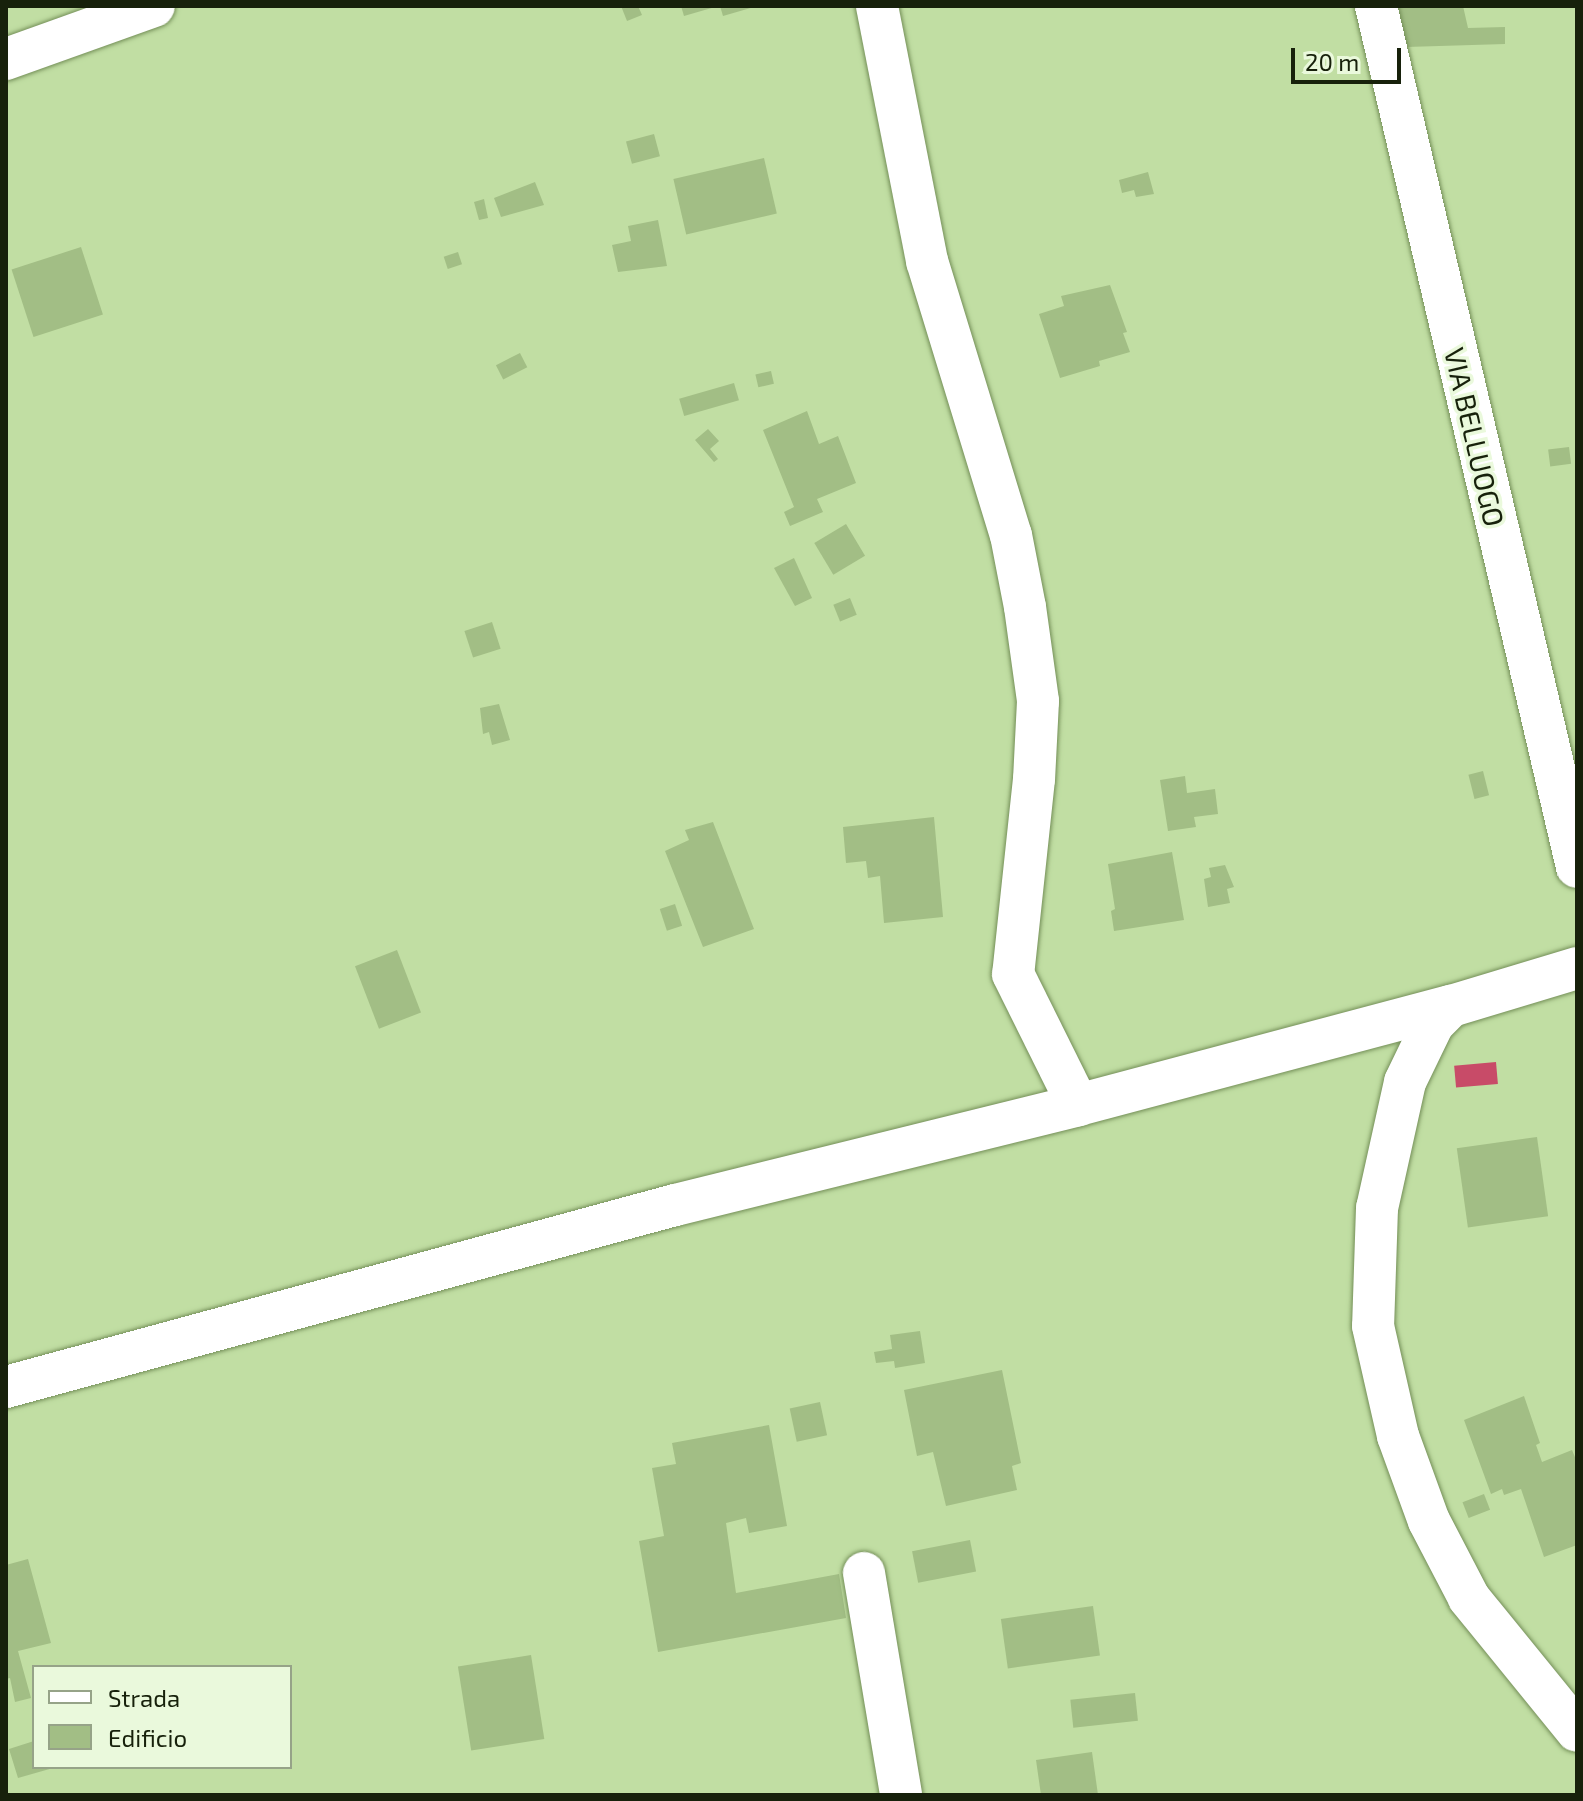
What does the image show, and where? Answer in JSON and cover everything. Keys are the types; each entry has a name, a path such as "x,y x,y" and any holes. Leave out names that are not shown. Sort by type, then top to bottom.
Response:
{"street":[{"path":"6,59 154,6"},
{"path":"877,6 927,261 1011,535 1025,607 1038,701 1034,779 1013,974 1078,1105"},
{"name":"VIA BELLUOGO","path":"1376,6 1577,867"},
{"path":"6,1387 675,1205 1078,1105 1451,1006 1577,968"},
{"path":"1451,1006 1433,1024 1405,1082 1377,1208 1373,1326 1398,1436 1429,1521 1469,1598 1577,1731"},
{"path":"864,1573 901,1795"}],"shaded area":[{"path":"1496,1062 1498,1084 1456,1088 1454,1066"}],"building":[{"path":"621,6 638,6 642,15 627,21"},
{"path":"681,6 715,6 715,7 684,16"},
{"path":"720,6 754,6 754,7 723,16"},
{"path":"1395,6 1463,6 1468,28 1505,27 1505,44 1406,47"},
{"path":"654,134 660,156 632,164 626,142"},
{"path":"764,158 777,214 686,234 673,179"},
{"path":"1148,172 1154,194 1136,197 1134,190 1122,193 1119,180"},
{"path":"535,182 544,205 501,217 494,198"},
{"path":"484,199 488,218 479,220 474,202"},
{"path":"658,220 667,266 618,272 612,245 631,241 628,226"},
{"path":"81,247 103,315 34,337 12,270"},
{"path":"458,252 462,264 448,269 444,257"},
{"path":"1110,285 1127,332 1123,333 1130,352 1099,361 1100,366 1060,378 1039,314 1064,306 1061,296"},
{"path":"520,353 527,367 503,380 496,365"},
{"path":"771,371 774,384 758,387 755,375"},
{"path":"734,383 739,400 684,416 679,399"},
{"path":"807,411 819,444 838,436 856,483 817,499 823,512 790,526 784,512 794,507 763,430"},
{"path":"708,429 719,441 710,449 718,459 714,462 695,440"},
{"path":"1569,447 1571,464 1550,466 1548,450"},
{"path":"846,524 865,556 833,575 814,543"},
{"path":"794,558 812,598 795,606 774,568"},
{"path":"850,598 857,615 840,621 833,605"},
{"path":"492,622 501,649 473,658 464,631"},
{"path":"499,704 510,740 492,745 489,732 483,734 480,708"},
{"path":"1483,771 1489,795 1474,799 1468,775"},
{"path":"1185,776 1187,793 1215,789 1218,814 1194,817 1196,827 1168,831 1160,780"},
{"path":"934,817 943,917 884,923 880,876 868,878 866,861 846,863 843,827"},
{"path":"713,822 754,929 703,947 665,851 689,840 685,830"},
{"path":"1172,852 1184,920 1114,931 1111,911 1115,909 1108,864"},
{"path":"1225,865 1234,887 1227,889 1230,903 1208,907 1204,879 1211,877 1209,868"},
{"path":"675,904 682,926 667,931 660,909"},
{"path":"397,950 421,1013 379,1029 355,966"},
{"path":"1537,1137 1548,1216 1468,1227 1457,1148"},
{"path":"920,1331 925,1363 895,1368 894,1361 876,1363 874,1352 892,1349 890,1335"},
{"path":"1002,1370 1021,1463 1012,1466 1017,1490 946,1506 933,1452 917,1456 904,1390"},
{"path":"1524,1396 1540,1443 1536,1445 1542,1462 1572,1450 1577,1462 1577,1545 1544,1557 1521,1489 1504,1495 1502,1489 1491,1494 1464,1420"},
{"path":"820,1402 827,1435 797,1442 790,1408"},
{"path":"769,1425 787,1526 749,1533 746,1518 726,1523 736,1593 839,1574 846,1618 658,1652 639,1541 664,1536 652,1468 676,1464 672,1443"},
{"path":"1484,1494 1490,1510 1469,1518 1463,1502"},
{"path":"970,1540 976,1571 918,1583 912,1551"},
{"path":"28,1559 51,1643 18,1651 31,1698 15,1702 10,1678 6,1679 6,1565"},
{"path":"1093,1606 1100,1656 1008,1668 1001,1619"},
{"path":"531,1655 544,1739 471,1751 458,1667"},
{"path":"1135,1693 1138,1721 1073,1728 1070,1700"},
{"path":"32,1742 32,1769 50,1769 18,1778 9,1749"},
{"path":"1092,1752 1098,1795 1041,1795 1036,1760"}]}
